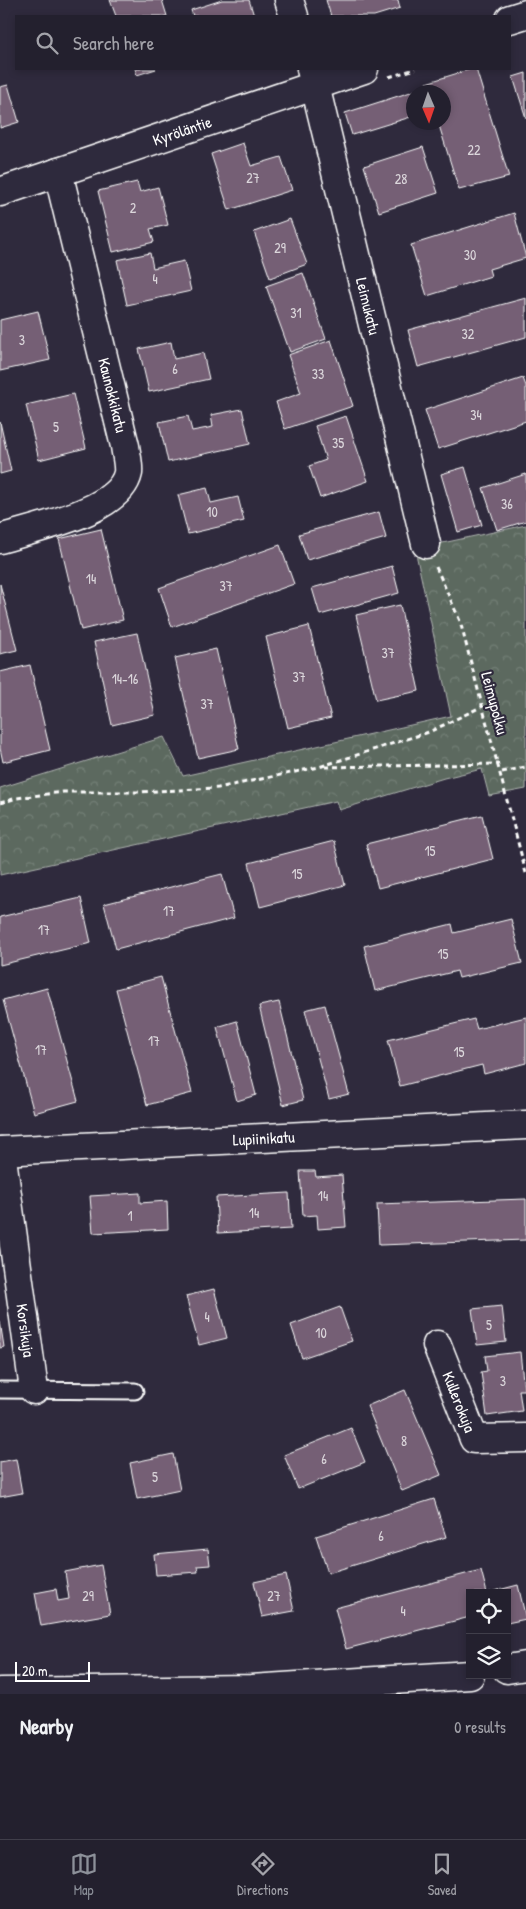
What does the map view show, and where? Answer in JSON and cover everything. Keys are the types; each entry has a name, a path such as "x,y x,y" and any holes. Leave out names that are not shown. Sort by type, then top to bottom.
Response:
{"street":[{"path":"289,0 294,15"},
{"path":"511,20 526,14"},
{"name":"Kyröläntie","path":"0,192 313,77 358,70"},
{"name":"Leimukatu","path":"313,77 426,544"},
{"name":"Kaunokkikatu","path":"0,539 97,508 117,494 128,473 125,446 58,172"},
{"name":"Lupiinikatu","path":"0,1151 526,1125"},
{"name":"Korsikuja","path":"0,1151 34,1390"},
{"name":"Kullerokuja","path":"437,1345 474,1440 526,1438"},
{"path":"511,1668 526,1666"},
{"path":"0,1692 251,1689 466,1675"}],"lane":[{"path":"0,1390 135,1391"}],"path":[{"name":"Leimupolku","path":"426,544 460,621 502,772 526,873"},
{"path":"0,803 17,798 63,792 137,792 218,788 319,767 429,732 483,706"},
{"path":"319,767 499,764"},
{"path":"502,772 526,767"}],"green space":[{"path":"526,525 526,789 489,796 482,769 444,778 339,810 336,801 0,875 0,788 164,737 183,776 451,716 415,549"}],"building":[{"path":"110,0 162,0 167,15 116,15"},
{"path":"222,0 249,0 254,15 193,15 191,10"},
{"path":"326,0 398,0 400,8 377,15 331,15"},
{"path":"135,70 153,70 137,75"},
{"path":"468,70 476,70 509,177 459,190 440,130 451,130 451,85 427,85 426,83"},
{"path":"526,73 526,118 513,77"},
{"path":"8,85 19,122 0,128 0,87"},
{"path":"406,94 406,118 352,135 345,113"},
{"path":"243,143 251,166 281,157 292,190 229,210 211,154"},
{"path":"423,147 438,193 379,212 364,166"},
{"path":"137,182 140,192 158,187 168,225 150,229 154,242 113,252 98,191"},
{"path":"514,213 526,258 489,269 491,276 427,296 411,245"},
{"path":"290,219 307,264 270,278 254,232"},
{"path":"150,253 153,268 184,261 191,291 127,305 117,260"},
{"path":"303,273 326,339 290,352 266,286"},
{"path":"526,298 526,337 418,367 408,330"},
{"path":"38,311 50,360 0,371 0,320"},
{"path":"331,340 353,406 285,429 276,402 301,393 288,355"},
{"path":"171,342 174,359 203,353 209,379 149,392 139,349"},
{"path":"523,378 526,386 526,421 438,449 425,410"},
{"path":"73,394 86,448 39,460 26,405"},
{"path":"242,409 250,444 168,462 159,422 188,416 192,431 213,427 211,415"},
{"path":"346,416 368,481 320,498 309,466 326,460 315,426"},
{"path":"0,422 11,471 0,474"},
{"path":"465,467 482,525 458,532 441,474"},
{"path":"526,474 526,521 497,530 483,488"},
{"path":"207,488 211,503 238,497 244,521 188,534 178,495"},
{"path":"379,512 386,538 307,560 299,534"},
{"path":"101,529 123,620 81,630 59,539"},
{"path":"280,545 294,584 172,627 159,588"},
{"path":"392,566 399,593 320,615 312,588"},
{"path":"0,584 17,650 0,654"},
{"path":"400,605 419,691 376,700 356,615"},
{"path":"309,626 331,718 288,728 266,637"},
{"path":"137,633 155,715 112,725 94,642"},
{"path":"216,649 239,749 198,758 175,658"},
{"path":"30,665 50,750 3,762 0,748 0,672"},
{"path":"482,815 493,859 378,888 366,844"},
{"path":"334,841 345,885 260,907 249,863"},
{"path":"222,874 234,918 116,949 104,904"},
{"path":"81,898 91,943 0,965 0,917"},
{"path":"511,919 522,963 459,978 457,971 375,991 364,946 452,924 454,933"},
{"path":"161,977 192,1093 147,1105 116,989"},
{"path":"47,988 78,1101 34,1113 3,1000"},
{"path":"279,1002 303,1100 283,1105 259,1006"},
{"path":"325,1005 349,1094 329,1099 305,1010"},
{"path":"526,1017 526,1063 484,1074 482,1065 400,1086 388,1040 474,1019 477,1029"},
{"path":"237,1021 256,1095 237,1101 217,1027"},
{"path":"300,1171 315,1171 316,1177 342,1175 346,1227 318,1229 317,1215 303,1216"},
{"path":"140,1193 140,1203 167,1201 168,1229 93,1233 90,1196"},
{"path":"289,1193 291,1229 218,1233 216,1197"},
{"path":"526,1199 526,1240 379,1245 377,1204"},
{"path":"214,1289 227,1338 199,1345 186,1296"},
{"path":"502,1306 506,1342 477,1345 472,1309"},
{"path":"340,1307 352,1341 302,1358 291,1325"},
{"path":"0,1321 4,1347 0,1348"},
{"path":"520,1352 524,1390 519,1390 522,1411 487,1416 481,1372 487,1371 485,1356"},
{"path":"405,1390 441,1475 402,1491 367,1406"},
{"path":"351,1428 365,1462 298,1489 284,1455"},
{"path":"173,1454 180,1490 137,1499 130,1463"},
{"path":"16,1459 22,1493 0,1497 0,1462"},
{"path":"434,1499 446,1537 328,1573 316,1536"},
{"path":"208,1549 210,1565 197,1566 198,1572 156,1575 154,1554"},
{"path":"101,1565 110,1614 41,1626 35,1593 56,1589 58,1601 69,1599 65,1572"},
{"path":"481,1570 486,1589 466,1589 466,1618 346,1649 335,1608"},
{"path":"286,1575 294,1611 262,1617 254,1582"},
{"path":"518,1585 526,1619 511,1622 511,1589 502,1589"}]}
